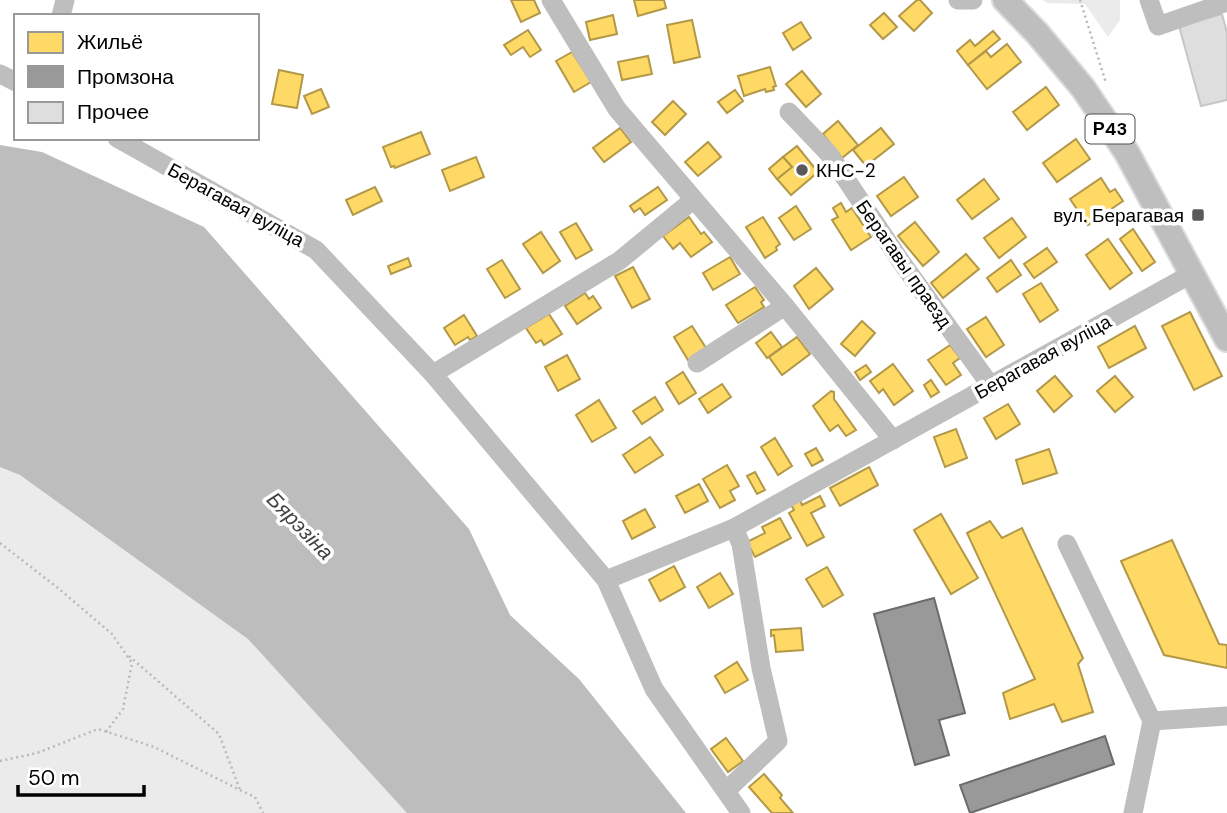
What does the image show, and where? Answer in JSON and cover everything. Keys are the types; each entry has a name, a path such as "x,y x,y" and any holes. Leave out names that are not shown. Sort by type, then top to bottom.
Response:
{"main road":[{"name":"Р43","path":"1005,0 1083,88 1127,153 1227,339"}],"street":[{"path":"551,0 617,109 785,306 894,440"},
{"path":"958,0 973,0"},
{"path":"1149,0 1158,26 1227,2"},
{"name":"Берагавы праезд","path":"789,112 828,154 902,263 991,386"},
{"name":"Берагавая вуліца","path":"121,140 316,250 433,374 606,580 654,689 741,813"},
{"path":"433,374 619,261 693,200"},
{"name":"Берагавая вуліца","path":"606,580 734,527 1193,274"},
{"path":"697,363 785,306"},
{"path":"727,790 778,741 761,668 741,544 734,527"},
{"path":"1067,544 1152,721 1133,813"},
{"path":"1152,721 1227,716"}],"path":[{"path":"1080,0 1108,89"},
{"path":"0,544 112,634 132,663 123,709 106,732"},
{"path":"125,652 219,734 240,790"},
{"path":"0,761 37,753 98,729 154,747 255,797 263,813"}],"shaded area":[{"path":"1043,0 1120,0 1120,20 1108,37 1085,4 1047,3"},
{"path":"0,454 261,635 411,813 0,813"}],"water":[{"name":"Бярэзіна","path":"0,145 42,152 204,227 469,529 510,615 579,679 686,813 407,813 248,639 20,475 0,467"}],"building: Жильё":[{"path":"511,0 534,0 540,13 521,22"},
{"path":"634,0 664,0 666,8 638,16"},
{"path":"917,0 932,13 914,31 899,16"},
{"path":"884,13 897,27 883,39 870,25"},
{"path":"613,15 617,34 590,40 586,22"},
{"path":"692,20 700,57 674,63 667,25"},
{"path":"801,22 811,38 793,50 783,33"},
{"path":"528,30 541,50 530,57 523,47 511,55 504,45"},
{"path":"993,31 1000,39 968,65 957,51 970,40 975,46"},
{"path":"1007,44 1021,62 987,89 968,65 986,51 991,57"},
{"path":"572,52 591,82 574,92 556,61"},
{"path":"648,56 652,74 622,80 618,62"},
{"path":"770,67 776,86 773,87 774,90 766,92 765,89 744,96 738,76"},
{"path":"279,70 303,75 297,108 272,104"},
{"path":"802,71 821,94 806,107 786,84"},
{"path":"1046,87 1059,105 1027,130 1013,112"},
{"path":"321,89 329,107 312,114 304,96"},
{"path":"735,90 743,101 727,113 718,102"},
{"path":"673,101 686,114 665,135 652,122"},
{"path":"838,121 858,145 842,158 823,134"},
{"path":"620,128 631,142 604,162 593,148"},
{"path":"881,128 894,144 866,166 853,150"},
{"path":"421,132 430,154 395,168 391,167 383,147"},
{"path":"1076,139 1090,159 1057,182 1043,163"},
{"path":"708,142 721,157 698,176 685,162"},
{"name":"КНС-2","path":"797,146 818,172 791,195 777,179 792,167 783,157"},
{"path":"476,157 484,177 450,191 442,170"},
{"path":"783,157 792,167 777,179 769,169"},
{"path":"904,177 918,197 891,216 877,196"},
{"path":"1101,178 1110,192 1115,189 1123,201 1088,225 1070,199"},
{"path":"984,179 999,199 972,219 957,200"},
{"path":"375,187 382,201 353,215 346,200"},
{"path":"658,187 667,200 645,215 640,208 634,212 630,206"},
{"path":"841,203 846,212 852,208 871,237 851,250 832,220 838,217 833,208"},
{"path":"796,206 811,229 794,240 779,218"},
{"path":"689,217 701,234 704,232 712,242 691,257 680,243 673,249 663,236"},
{"path":"763,217 780,244 776,247 777,250 765,258 746,227"},
{"path":"1012,218 1026,237 999,258 984,238"},
{"path":"915,222 939,252 923,266 898,236"},
{"path":"576,223 592,250 576,259 560,232"},
{"path":"1133,229 1155,262 1142,271 1120,239"},
{"path":"541,232 560,261 543,273 523,244"},
{"path":"1108,239 1132,273 1110,289 1086,255"},
{"path":"1047,248 1057,262 1034,278 1024,264"},
{"path":"966,254 979,269 943,298 931,283"},
{"path":"730,257 740,274 713,290 703,273"},
{"path":"408,258 411,266 391,274 388,266"},
{"path":"502,260 520,289 505,298 487,269"},
{"path":"1011,260 1021,275 997,292 987,278"},
{"path":"633,267 650,299 632,308 615,276"},
{"path":"816,268 833,289 809,309 794,286"},
{"path":"1041,283 1058,310 1040,322 1023,294"},
{"path":"755,287 764,300 761,302 764,307 738,323 726,305"},
{"path":"585,293 589,299 593,296 601,308 577,324 565,306"},
{"path":"1190,312 1222,376 1194,390 1162,326"},
{"path":"549,314 562,334 544,345 541,340 536,343 526,328"},
{"path":"464,315 477,336 470,340 468,337 455,345 444,328"},
{"path":"986,317 1004,345 986,357 967,329"},
{"path":"862,321 875,333 855,356 841,344"},
{"path":"692,326 706,348 688,360 674,337"},
{"path":"1135,326 1146,348 1109,368 1098,347"},
{"path":"771,332 782,347 767,358 756,343"},
{"path":"797,337 810,354 782,375 769,357"},
{"path":"950,345 960,358 953,363 961,375 946,385 928,360"},
{"path":"567,355 580,379 558,391 545,367"},
{"path":"893,364 913,391 894,405 883,389 879,393 870,381"},
{"path":"866,365 871,372 860,380 855,372"},
{"path":"683,372 696,393 679,404 666,383"},
{"path":"1055,376 1072,396 1054,412 1037,391"},
{"path":"1115,376 1133,397 1115,412 1097,391"},
{"path":"931,380 939,392 931,397 924,385"},
{"path":"722,384 731,397 708,413 699,399"},
{"path":"831,391 856,430 846,436 838,425 830,431 813,406"},
{"path":"655,397 663,410 642,424 633,411"},
{"path":"599,400 616,428 592,442 576,415"},
{"path":"1008,404 1020,424 996,439 984,418"},
{"path":"956,429 967,458 945,467 934,437"},
{"path":"650,437 663,455 635,473 623,455"},
{"path":"775,438 792,466 778,475 761,447"},
{"path":"816,448 823,460 812,466 805,454"},
{"path":"1049,449 1057,473 1023,484 1016,460"},
{"path":"727,465 739,486 730,491 735,500 720,508 703,479"},
{"path":"869,467 878,485 840,506 830,488"},
{"path":"755,472 765,490 757,494 747,476"},
{"path":"699,484 708,501 685,513 676,496"},
{"path":"820,496 825,506 811,513 824,537 807,546 789,513 794,510 791,505 800,500 802,505"},
{"path":"645,509 655,527 632,539 623,521"},
{"path":"941,514 978,578 951,594 914,530"},
{"path":"780,518 791,538 755,557 747,542 765,533 762,527"},
{"path":"990,521 1002,538 1022,528 1083,658 1078,664 1093,712 1062,722 1054,704 1010,719 1003,693 1035,679 967,533"},
{"path":"1172,540 1219,644 1227,645 1227,668 1164,655 1121,561"},
{"path":"674,566 685,587 660,601 649,580"},
{"path":"827,567 843,595 823,607 806,579"},
{"path":"720,573 733,594 709,608 697,587"},
{"path":"801,628 803,650 776,652 771,630"},
{"path":"737,662 748,680 725,693 715,676"},
{"path":"726,738 743,761 728,772 711,749"},
{"path":"764,774 793,813 772,813 749,787"}],"building: Промзона":[{"path":"934,598 965,713 939,720 949,755 915,765 874,614"},
{"path":"1105,736 1114,764 970,813 960,785"}],"building: Прочее":[{"path":"1222,14 1227,33 1227,100 1201,106 1179,26"}],"place":[{"name":"КНС-2","path":"802,170"},
{"name":"вул. Берагавая","path":"1198,215"}]}
